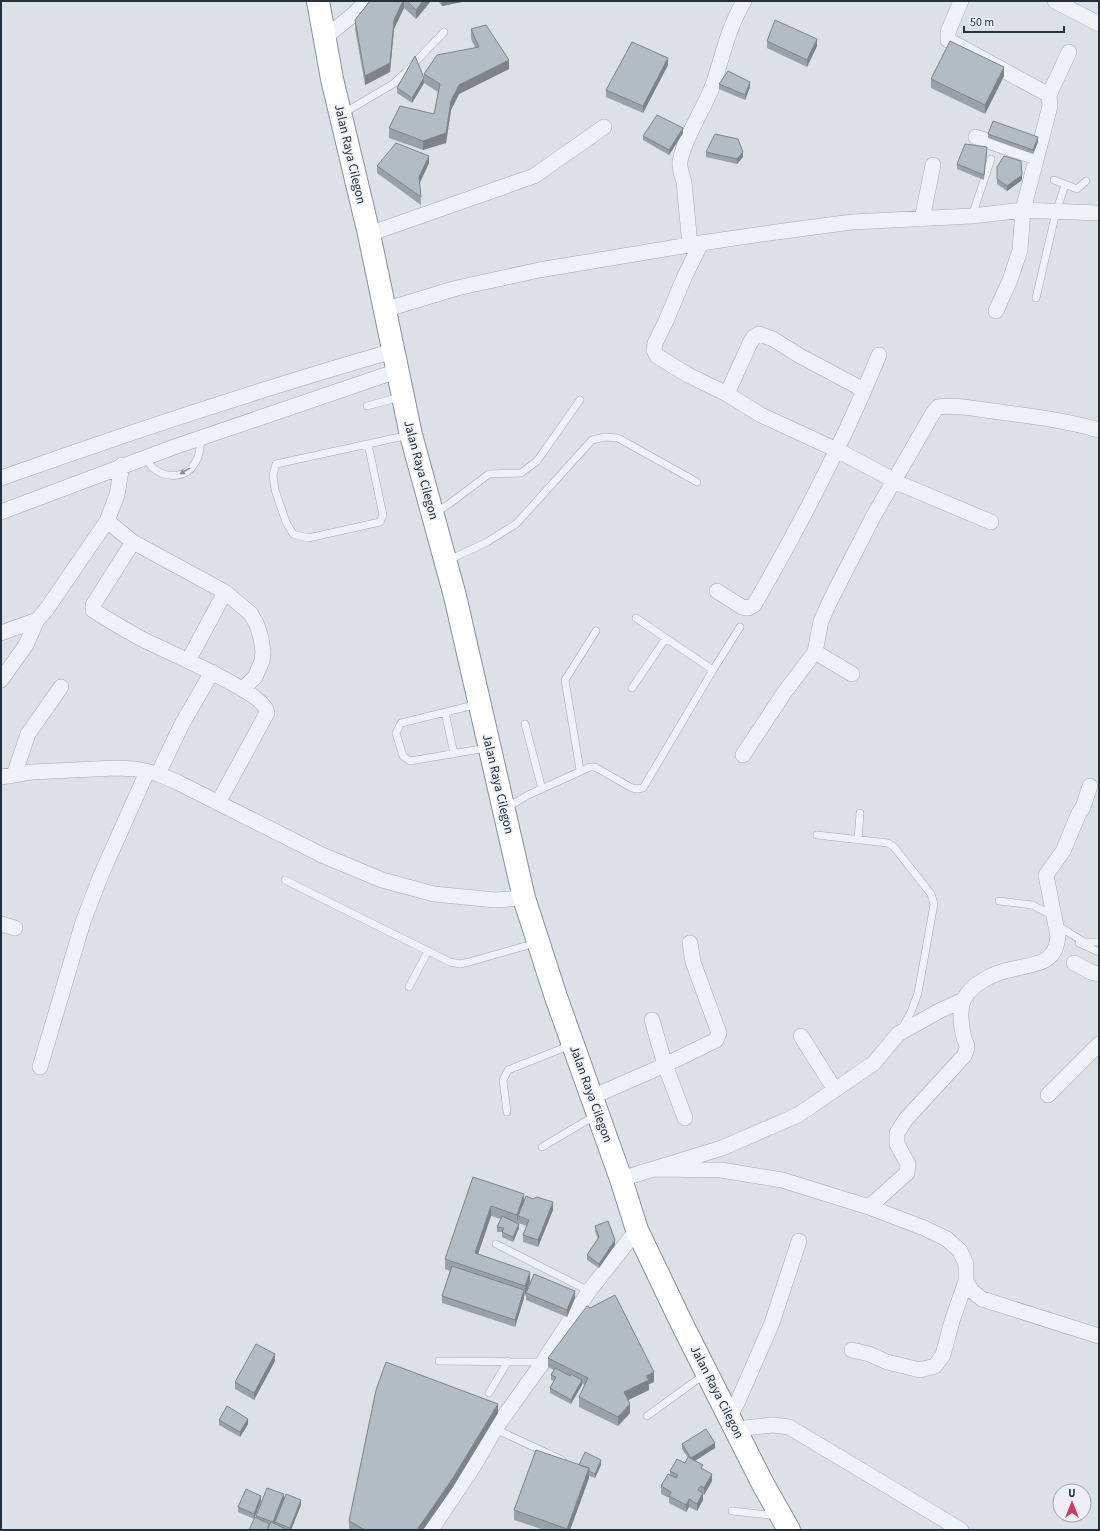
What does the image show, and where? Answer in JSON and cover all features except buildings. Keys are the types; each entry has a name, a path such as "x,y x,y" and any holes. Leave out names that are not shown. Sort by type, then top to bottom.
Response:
{"highway":[{"name":"Jalan Raya Cilegon","path":"318,1 332,79 342,115 369,234 402,396 411,435 455,596 524,898 573,1044 621,1179 637,1230 764,1486 786,1523"}],"street":[{"path":"324,38 354,14 367,1"},
{"path":"744,1 734,17 724,44 712,85 680,162 696,244 684,278 655,343 654,350 657,356 688,375 727,394 762,415 837,450 910,488 991,522"},
{"path":"961,1 948,32 948,40 1049,95"},
{"path":"1055,1 1099,24"},
{"path":"996,311 1010,280 1020,250 1023,210 1050,106 1049,95 1069,52"},
{"path":"369,234 534,176 604,127"},
{"path":"976,137 1036,156"},
{"path":"922,218 933,165"},
{"path":"384,310 457,288 539,270 696,244 852,222 972,216 1023,210 1099,213"},
{"path":"727,394 750,343 754,337 760,334 773,339 800,356 864,390"},
{"path":"717,591 742,607 748,608 754,605 798,526 837,450 879,355"},
{"path":"1,478 328,370 395,361"},
{"path":"1,512 122,465 147,458 174,447 335,391 395,361"},
{"path":"743,755 784,693 815,652 823,616 848,564 894,480 938,407 949,405 1010,413 1076,423 1099,430"},
{"path":"167,422 174,447"},
{"path":"1,680 26,645 37,620 63,586 107,521 117,495 122,465"},
{"path":"107,521 134,542 225,592 251,614 257,625 263,652 262,661 255,677 243,689"},
{"path":"134,542 92,605 93,610 141,638 212,672 243,689 265,706 267,713 218,803"},
{"path":"188,661 225,592"},
{"path":"1,633 37,620"},
{"path":"815,652 852,674"},
{"path":"40,1067 83,922 121,828 212,672"},
{"path":"8,776 28,734 61,687"},
{"path":"8,776 32,772 91,769 136,769 152,773 218,803 322,855 405,888 434,894 466,898 495,900 524,898"},
{"path":"869,1207 907,1173 908,1164 898,1144 897,1133 906,1119 964,1056 967,1047 964,1038 961,1014 964,1000 972,988 991,977 1011,969 1039,964 1049,958 1057,945 1055,923 1046,875 1063,851 1083,807 1090,786"},
{"path":"595,1105 665,1065 716,1040 718,1037 719,1033 694,962 690,943"},
{"path":"1074,963 1091,972 1099,974"},
{"path":"621,1179 722,1148 798,1115 874,1063 898,1034 939,1011 964,1000"},
{"path":"652,1020 665,1065 685,1118"},
{"path":"801,1036 835,1090"},
{"path":"1048,1095 1099,1044"},
{"path":"655,1169 697,1169 741,1173 782,1180 869,1207 924,1228 947,1239 960,1251 966,1264 966,1281 952,1321 943,1355 935,1366 920,1370 898,1365 869,1354 852,1350"},
{"path":"431,1530 495,1429 543,1362 589,1291 637,1230"},
{"path":"799,1241 772,1322 738,1401 732,1423 789,1427 961,1530"},
{"path":"966,1281 972,1291 982,1299 1099,1336"}],"lane":[{"path":"342,115 393,84 444,32"},
{"path":"972,216 991,159"},
{"path":"1054,180 1077,189 1086,181"},
{"path":"1036,298 1056,212 1065,185"},
{"path":"367,406 402,396"},
{"path":"432,514 449,504 489,474 521,473 537,461 580,400"},
{"path":"368,444 383,515 380,522 308,538 293,534 286,522 276,490 273,474 276,464 368,444 411,435"},
{"path":"445,562 487,542 516,524 592,440 605,437 618,438 697,482"},
{"path":"147,458 154,469 168,475 178,475 188,471 195,464 201,438"},
{"path":"636,618 713,670"},
{"path":"503,810 542,788 580,770 590,767 595,767 632,788 643,788 740,627"},
{"path":"580,770 565,680 596,631"},
{"path":"632,688 666,638"},
{"path":"479,704 401,723 396,733 403,756 410,761 489,748"},
{"path":"445,712 454,754"},
{"path":"525,724 542,788"},
{"path":"858,840 860,813"},
{"path":"817,836 888,843 894,846 931,894 934,904 918,993 898,1034"},
{"path":"285,880 450,962 460,964 539,943"},
{"path":"999,901 1032,905 1080,944 1099,952"},
{"path":"1055,923 1084,942 1099,942"},
{"path":"409,987 428,951"},
{"path":"507,1112 503,1080 508,1070 573,1044"},
{"path":"542,1147 595,1105"},
{"path":"496,1244 589,1291"},
{"path":"439,1361 543,1362"},
{"path":"489,1393 508,1361"},
{"path":"647,1416 707,1373"},
{"path":"495,1429 569,1463"},
{"path":"732,1511 786,1523"}]}
